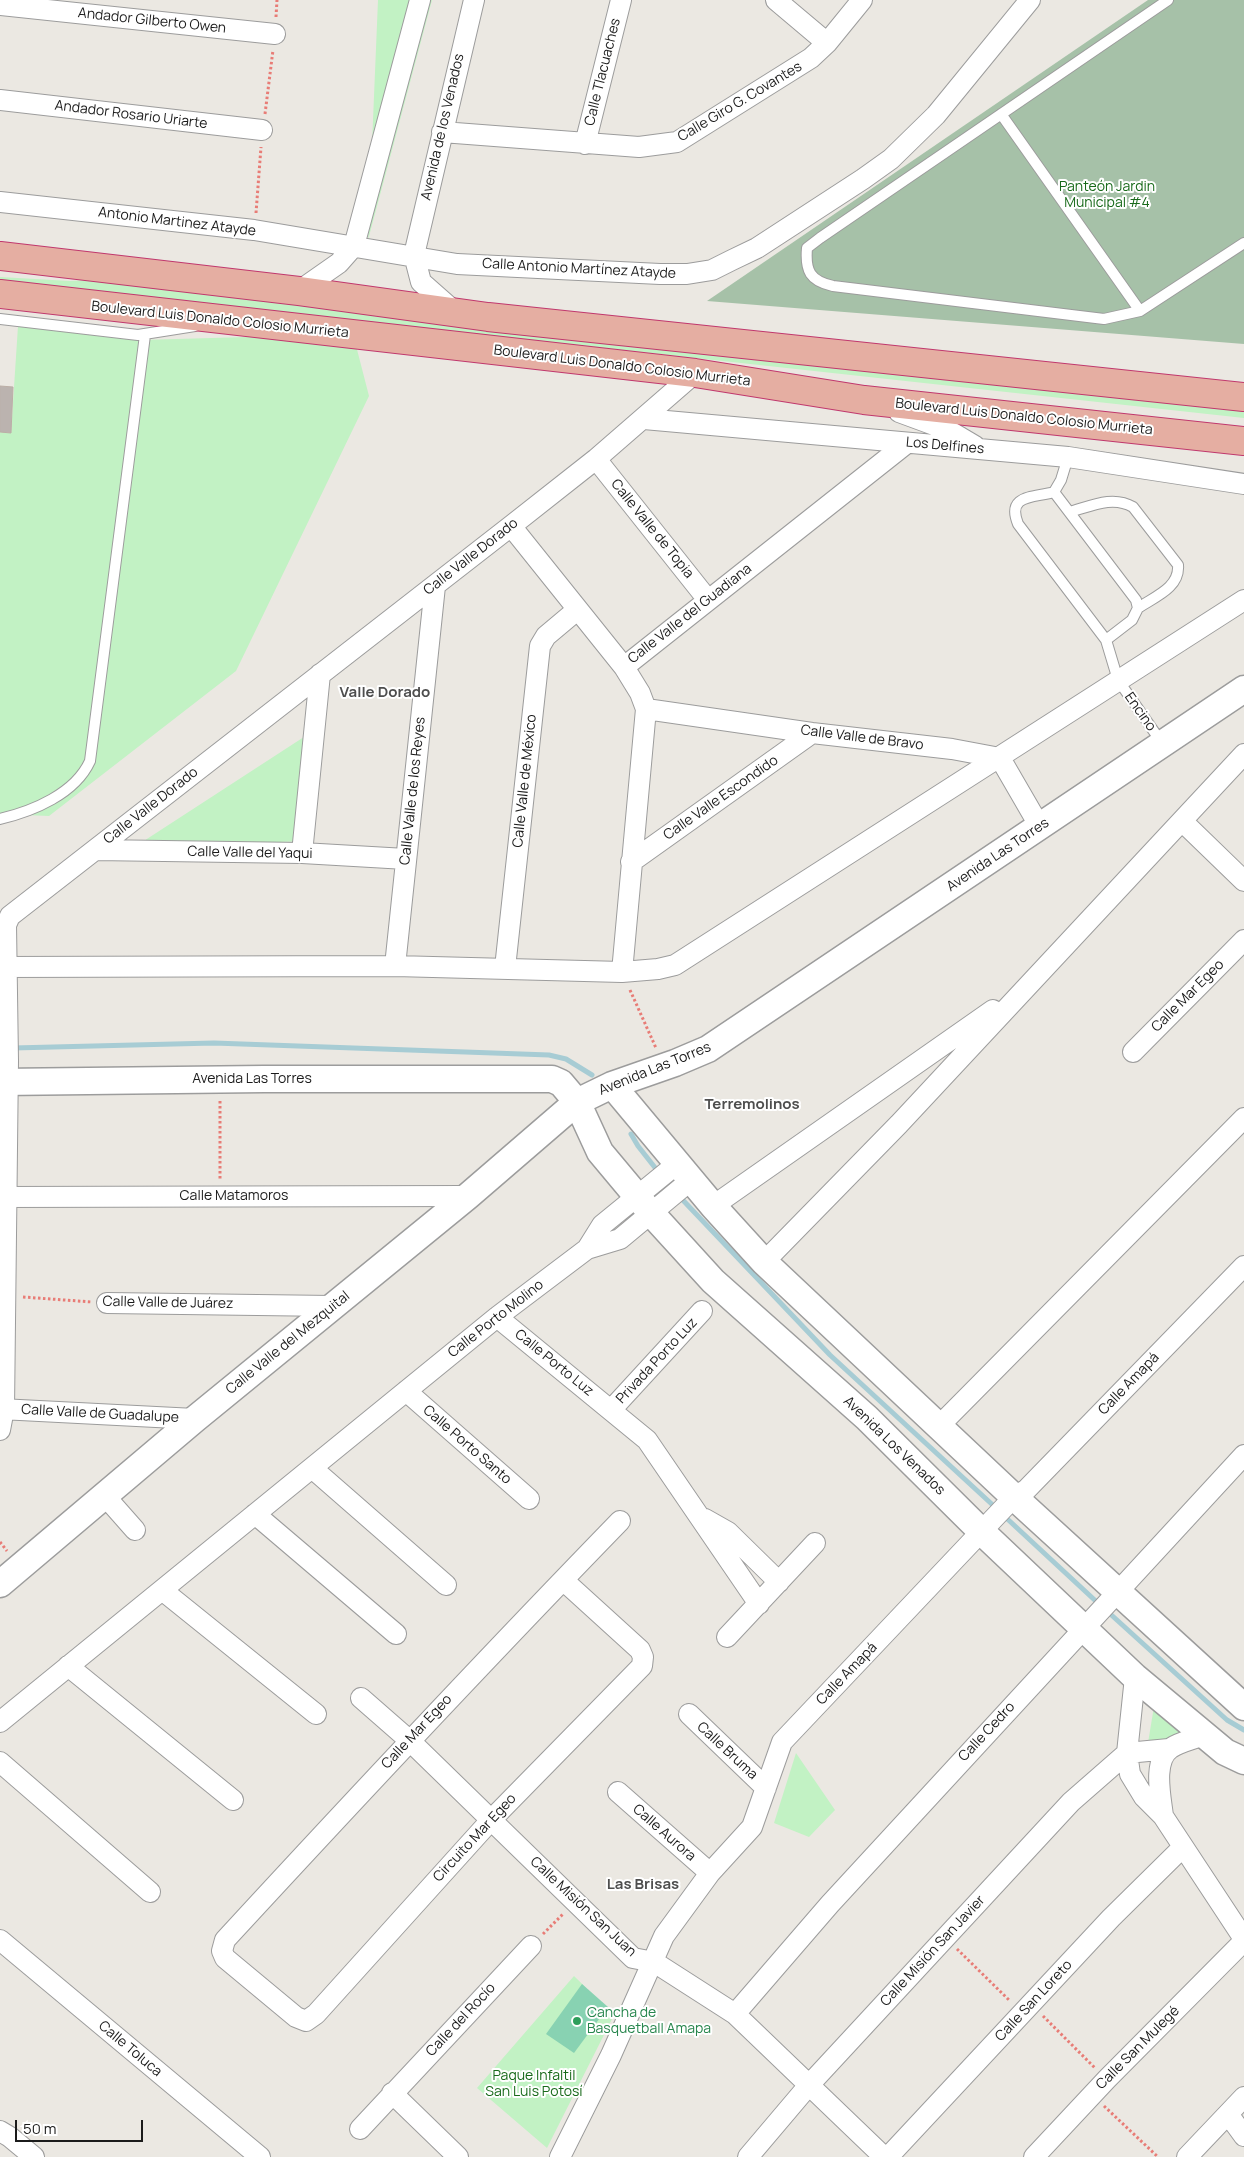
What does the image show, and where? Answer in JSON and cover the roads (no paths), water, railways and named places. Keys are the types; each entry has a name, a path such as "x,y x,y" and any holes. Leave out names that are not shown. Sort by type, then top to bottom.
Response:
{"highway":[{"path":"0,256 299,291 455,313 1244,397"},
{"name":"Boulevard Luis Donaldo Colosio Murrieta","path":"0,294 695,374 864,400 1244,441"}],"street":[{"path":"299,291 340,263 354,246 420,0"},
{"name":"Avenida de los Venados","path":"414,255 474,0"},
{"name":"Calle Tlacuaches","path":"586,144 621,0"},
{"path":"776,0 827,43"},
{"name":"Calle Giro G. Covantes","path":"442,132 639,147 677,142 795,69 827,43 862,0"},
{"name":"Calle Antonio Martínez Atayde","path":"354,246 458,264 660,274 687,274 712,270 757,248 891,159 936,115 1030,0"},
{"name":"Andador Gilberto Owen","path":"0,5 275,34"},
{"name":"Andador Rosario Uriarte","path":"0,100 262,130"},
{"name":"Antonio Martinez Atayde","path":"0,202 254,230 354,246"},
{"path":"414,255 421,282 455,313"},
{"name":"Calle Valle Dorado","path":"0,1430 2,1409 5,1075 8,1037 4,967 6,925 10,916 596,459 695,374"},
{"path":"864,400 922,419 948,430 982,449"},
{"name":"Los Delfines","path":"644,419 1068,457 1244,484"},
{"name":"Calle Valle del Guadiana","path":"646,708 640,693 624,667 907,442"},
{"name":"Calle Valle de Topia","path":"596,459 708,600"},
{"path":"511,526 624,667"},
{"name":"Calle Valle de los Reyes","path":"395,966 435,586"},
{"path":"4,967 395,966 622,972 658,969 675,965 692,956 1244,600"},
{"name":"Calle Valle de México","path":"505,968 540,646 546,636 577,610"},
{"path":"302,853 320,674"},
{"name":"Avenida Las Torres","path":"5,1075 220,1079 552,1079 561,1083 577,1102 612,1084 708,1049 1244,689"},
{"path":"622,972 630,862 646,708"},
{"name":"Calle Valle de Bravo","path":"646,708 812,733 952,749 1000,758"},
{"name":"Calle Valle Escondido","path":"630,862 812,733"},
{"path":"764,1262 892,1131 1244,754"},
{"path":"1000,758 1040,827"},
{"path":"1182,821 1244,881"},
{"name":"Calle Valle del Yaqui","path":"95,850 302,853 406,859"},
{"name":"Calle Mar Egeo","path":"1133,1052 1244,940"},
{"path":"714,1206 1029,985"},
{"name":"Avenida Los Venados","path":"612,1084 679,1176 714,1206 764,1262 939,1426 998,1514 1102,1609 1135,1677 1204,1736 1225,1752 1244,1762"},
{"name":"Avenida Los Venados","path":"577,1102 600,1152 651,1199 713,1281 867,1418 998,1514 1102,1609 1244,1707"},
{"name":"Calle Valle del Mezquital","path":"0,1584 195,1419 468,1196 577,1102"},
{"path":"939,1426 1244,1118"},
{"name":"Calle Porto Molino","path":"0,1722 497,1317 587,1249 602,1225 651,1199 679,1176"},
{"name":"Calle Matamoros","path":"3,1197 220,1195 468,1196"},
{"name":"Calle Amapá","path":"560,2157 654,1962 664,1936 710,1873 750,1831 782,1742 998,1514 1026,1490 1244,1266"},
{"name":"Calle Valle de Juárez","path":"107,1303 332,1306"},
{"name":"Privada Porto Luz","path":"611,1410 702,1311"},
{"name":"Calle Porto Luz","path":"497,1317 652,1445 759,1604"},
{"name":"Calle Porto Santo","path":"406,1391 529,1499"},
{"name":"Calle Valle de Guadalupe","path":"2,1409 195,1419"},
{"name":"Calle Cedro","path":"735,2014 830,1904 1244,1455"},
{"path":"312,1468 446,1585"},
{"path":"105,1496 135,1530"},
{"path":"255,1514 396,1634"},
{"path":"700,1516 728,1532 779,1582"},
{"name":"Calle Mar Egeo","path":"222,1951 225,1940 409,1740 620,1521"},
{"path":"727,1637 815,1543"},
{"name":"Circuito Mar Egeo","path":"222,1951 225,1958 296,2017 306,2021 316,2014 491,1820 642,1666 643,1657 640,1650 563,1580"},
{"path":"162,1590 316,1714"},
{"path":"68,1666 233,1800"},
{"path":"1135,1677 1127,1753 1130,1774 1144,1797 1163,1816 1182,1848 1244,1940"},
{"name":"Calle Misión San Juan","path":"362,1698 409,1740 633,1958 654,1962 735,2014 884,2157"},
{"name":"Calle Bruma","path":"689,1714 766,1788"},
{"path":"1127,1753 1170,1749 1204,1736"},
{"path":"1163,1816 1158,1780 1162,1761 1170,1749"},
{"name":"Calle Misión San Javier","path":"748,2157 809,2085 1071,1802 1127,1753"},
{"path":"0,1762 150,1892"},
{"name":"Calle Aurora","path":"618,1792 710,1873"},
{"name":"Calle San Loreto","path":"888,2157 1111,1918 1182,1848"},
{"name":"Calle Toluca","path":"0,1940 260,2157"},
{"name":"Calle San Mulegé","path":"1034,2157 1092,2094 1244,1940"},
{"name":"Calle del Rocío","path":"360,2129 531,1946"},
{"path":"392,2093 458,2157"},
{"path":"1187,2157 1244,2097"},
{"path":"1228,2114 1244,2136"},
{"path":"0,2131 34,2157"}],"lane":[{"path":"1168,0 807,248 806,264 811,275 819,283 833,286 1104,319 1140,311 1244,243"},
{"path":"1001,114 1140,311"},
{"path":"0,319 145,334 228,321"},
{"path":"0,819 45,804 85,772 90,761 145,334"},
{"path":"1068,457 1061,480 1054,492 1031,496 1021,501 1014,507 1013,513 1018,524 1106,640 1132,620 1138,608 1174,585 1179,574 1178,566 1133,507 1123,502 1111,501 1070,512"},
{"path":"1054,492 1136,600 1138,608"},
{"name":"Encino","path":"1106,640 1118,680 1162,744"}],"waterway":[{"path":"13,1048 214,1043 549,1055 566,1059 592,1075"},
{"path":"631,1134 660,1174"},
{"path":"678,1195 830,1355 996,1508"},
{"path":"1002,1514 1100,1605"},
{"path":"1107,1611 1227,1720 1244,1730"}],"place":[{"name":"Cancha de Basquetball Amapa","path":"577,2021"}],"district":[{"name":"Valle Dorado","path":"385,693"},
{"name":"Terremolinos","path":"752,1105"},
{"name":"Las Brisas","path":"643,1885"}],"park label":[{"name":"Panteón Jardin Municipal #4","path":"1107,196"},
{"name":"Paque Infaltil San Luis Potosí","path":"534,2084"}]}
